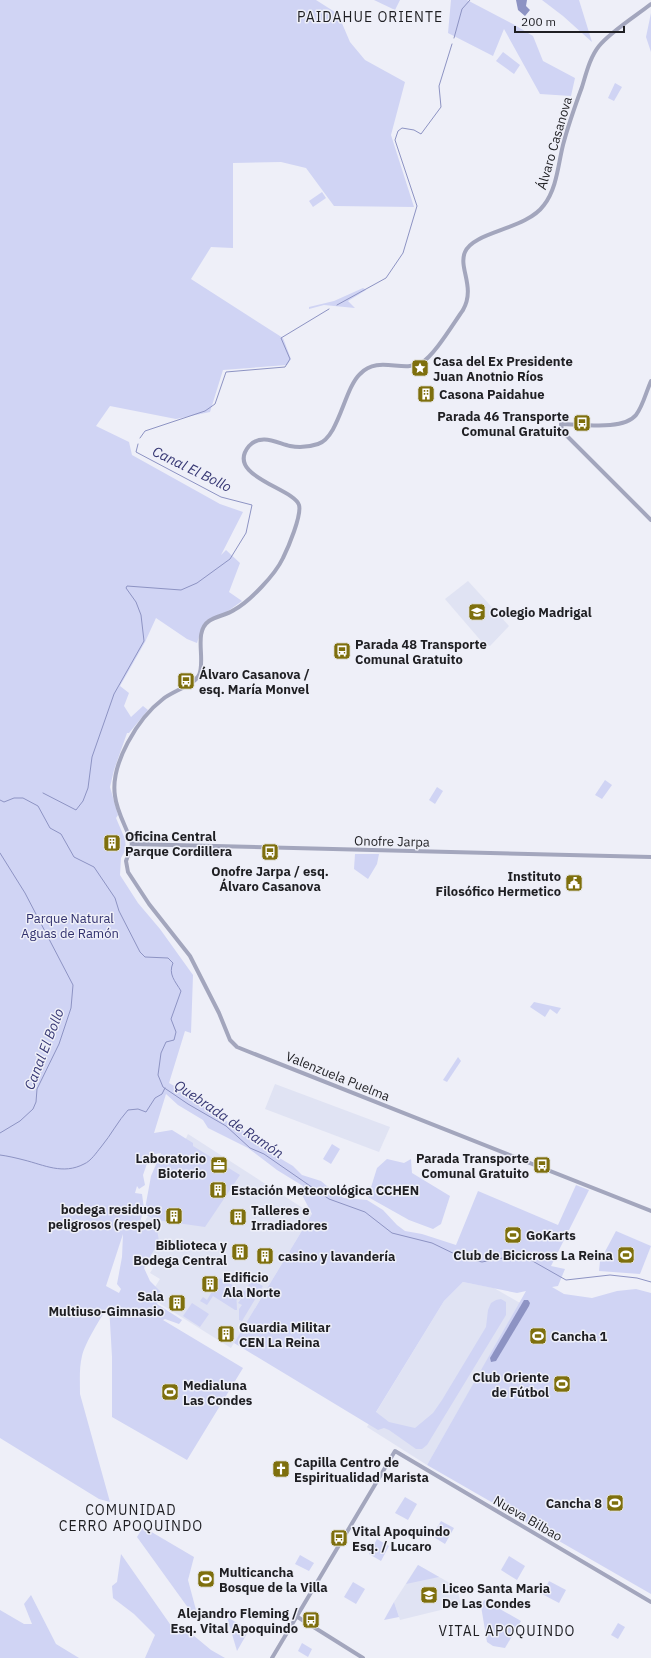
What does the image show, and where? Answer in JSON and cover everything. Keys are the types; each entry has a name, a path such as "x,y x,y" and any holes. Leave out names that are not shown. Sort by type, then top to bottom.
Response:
{"street":[{"name":"Álvaro Casanova","path":"132,844 120,816 114,788 116,771 130,739 148,714 159,702 172,692 196,679 200,671 200,644 204,626 209,621 237,609 270,578 283,556 299,513 299,505 294,498 265,483 249,470 245,462 247,450 254,442 267,439 296,447 319,444 330,435 355,379 362,372 377,365 416,365 429,357 467,303 468,290 464,259 466,249 481,238 526,221 545,205 553,189 569,126 594,54 603,42 651,4"},
{"path":"651,381 638,412 626,423 616,425 561,424 564,433 651,520"},
{"name":"Onofre Jarpa","path":"132,844 651,857"},
{"name":"Valenzuela Puelma","path":"132,844 126,861 128,872 149,904 190,956 219,1013 230,1040 237,1047 651,1211"},
{"name":"Nueva Bilbao","path":"296,1616 395,1451 651,1602"},
{"path":"272,1658 296,1616 363,1658"}],"shaded area":[{"path":"516,0 527,0 526,6 530,10 525,16 518,10"},
{"name":"Colegio Madrigal","path":"468,581 509,626 490,646 482,642 445,599"},
{"path":"275,1084 390,1127 379,1152 265,1109"},
{"path":"188,1134 312,1214 231,1348 159,1303 148,1298 160,1279 150,1273 159,1258 132,1243 158,1199"},
{"path":"463,1282 494,1288 520,1303 427,1465 367,1427 444,1301"},
{"path":"524,1300 528,1300 530,1303 529,1306 496,1361 491,1362 490,1358"},
{"name":"Liceo Santa Maria De Las Condes","path":"418,1565 457,1587 461,1605 400,1620 394,1602"}],"green space":[{"name":"Parque Natural Aguas de Ramón","path":"0,0 316,0 338,14 350,42 365,60 405,82 391,135 414,207 334,206 306,168 281,162 233,163 233,248 211,247 191,279 283,338 291,359 287,365 223,370 210,412 176,419 110,406 96,426 129,442 132,455 220,504 243,512 221,555 226,550 240,563 229,592 242,601 224,614 207,620 202,627 197,643 187,639 156,618 145,642 120,686 129,693 124,706 131,717 143,706 148,710 129,733 127,733 114,770 110,787 118,815 116,818 125,839 126,849 121,858 120,875 138,903 160,929 193,975 191,1033 185,1031 169,1083 183,1091 191,1099 228,1122 237,1125 261,1147 293,1166 302,1175 321,1181 335,1193 344,1198 367,1200 383,1210 405,1231 422,1234 456,1245 478,1191 558,1225 576,1185 589,1190 551,1266 565,1269 558,1286 552,1287 564,1294 592,1298 617,1291 636,1289 651,1293 651,1594 427,1465 526,1291 517,1293 463,1282 444,1301 376,1412 389,1422 415,1428 433,1413 486,1327 488,1310 491,1303 501,1299 506,1302 506,1315 427,1445 422,1449 416,1449 389,1430 384,1428 378,1430 234,1343 312,1214 301,1193 303,1186 277,1170 248,1148 208,1128 203,1120 178,1105 166,1094 154,1133 172,1130 193,1143 193,1146 240,1175 205,1227 156,1220 144,1214 151,1176 161,1153 150,1155 143,1175 145,1185 139,1189 137,1186 135,1193 142,1194 144,1209 140,1222 147,1226 156,1224 159,1241 144,1268 150,1281 162,1293 157,1304 182,1320 179,1324 165,1319 163,1320 243,1368 187,1460 112,1417 112,1357 109,1305 86,1344 82,1356 80,1365 80,1394 110,1502 99,1499 0,1438","holes":["123,1234 122,1257 117,1284 121,1289 119,1293 106,1286"]},
{"path":"374,0 400,0 395,10"},
{"path":"451,0 467,0 533,36 543,61 575,78 571,96 540,94 504,29 493,56 448,33"},
{"path":"542,0 579,0 592,42 563,16"},
{"path":"651,13 651,52 646,37"},
{"path":"503,52 520,65 514,74 496,61"},
{"path":"615,83 622,87 614,101 608,98"},
{"path":"322,192 326,198 313,207 309,201"},
{"path":"363,288 366,290 348,301 355,308 324,305 309,309 309,307 334,301"},
{"path":"605,780 612,785 602,799 595,795"},
{"path":"437,787 443,791 435,804 429,800"},
{"path":"355,854 379,854 377,864 368,879 354,869"},
{"path":"534,1002 561,1008 557,1014 550,1009 545,1017 530,1007"},
{"path":"458,1057 461,1061 447,1082 443,1080"},
{"path":"332,1144 340,1149 331,1164 323,1159"},
{"path":"387,1159 404,1163 411,1159 412,1173 450,1196 441,1224 433,1229 409,1220 368,1197 377,1168"},
{"name":"Club de Bicicross La Reina","path":"616,1231 651,1246 640,1274 599,1271 600,1261"},
{"path":"220,1278 236,1287 237,1310 213,1296 207,1305 200,1301 203,1297 207,1300"},
{"path":"252,1280 263,1286 242,1321 239,1320 239,1309 242,1305 238,1303 241,1299 239,1298 241,1294 238,1292 240,1289 245,1291"},
{"path":"192,1303 209,1314 200,1327 183,1316"},
{"path":"405,1497 417,1504 408,1520 395,1513"},
{"path":"441,1521 454,1528 445,1544 432,1536"},
{"path":"143,1527 194,1557 188,1580 196,1610 194,1616 137,1537"},
{"path":"377,1539 389,1546 381,1561 369,1554"},
{"path":"121,1554 172,1627 187,1630 211,1650 225,1658 145,1658 155,1635 134,1614 113,1598 112,1586 117,1582"},
{"path":"300,1555 314,1563 309,1571 295,1564"},
{"path":"509,1556 525,1566 517,1580 501,1570"},
{"path":"418,1565 439,1577 406,1584"},
{"name":"Multicancha Bosque de la Villa","path":"206,1570 214,1575 206,1588 198,1584"},
{"path":"549,1581 566,1590 559,1603 542,1594"},
{"path":"353,1582 365,1589 356,1604 344,1597"},
{"path":"31,1595 56,1644 79,1658 0,1658 0,1610 24,1624 32,1624 24,1604"},
{"path":"484,1600 521,1621 505,1648 493,1646 487,1642 481,1606"},
{"path":"394,1602 399,1617 384,1620"},
{"path":"227,1617 249,1630 237,1651"},
{"path":"618,1623 625,1627 618,1639 611,1635"},
{"path":"302,1643 312,1649 308,1657 298,1651"}],"waterway":[{"name":"Canal El Bollo","path":"454,38 462,9 470,0"},
{"name":"Canal El Bollo","path":"337,305 386,278 403,253 417,206 395,140 398,131 402,128 414,130 421,134 441,107 439,86 452,44"},
{"name":"Canal El Bollo","path":"140,438 145,431 205,411 215,404 226,372 285,367 290,359 281,338 329,309"},
{"name":"Canal El Bollo","path":"43,793 76,810 83,801 88,788 92,757 114,694 144,641 141,615 136,602 126,588 127,586 181,590 197,583 230,559 246,533 252,505 221,497 136,452 138,444"},
{"name":"Quebrada de Ramón","path":"0,800 4,802 14,798 23,798 38,806 50,828 61,834 74,857 94,867 115,898 119,911 140,952 145,957 168,958 173,963 171,971 181,991 171,1019 176,1032 174,1040 166,1042 161,1053 158,1075 163,1087 188,1104 226,1126 250,1148 264,1154 329,1199 365,1212 392,1233 432,1243 461,1257 482,1262 513,1256 529,1259 566,1280 610,1275 637,1278 651,1282"},
{"name":"Canal El Bollo","path":"0,853 25,893 73,985 71,1008 59,1044 37,1089 36,1102 33,1109 20,1121 0,1133"},
{"path":"0,1155 61,1169 69,1169 87,1163 105,1142 128,1110 138,1109 146,1112 155,1098 162,1094 165,1088"}],"place":[{"name":"Casa del Ex Presidente Juan Anotnio Ríos","path":"420,368"},
{"name":"Casona Paidahue","path":"426,394"},
{"name":"Parada 46 Transporte Comunal Gratuito","path":"582,423"},
{"name":"Colegio Madrigal","path":"477,612"},
{"name":"Parada 48 Transporte Comunal Gratuito","path":"342,651"},
{"name":"Álvaro Casanova / esq. María Monvel","path":"186,681"},
{"name":"Oficina Central Parque Cordillera","path":"112,843"},
{"name":"Onofre Jarpa / esq. Álvaro Casanova","path":"270,852"},
{"name":"Instituto Filosófico Hermetico","path":"574,883"},
{"name":"Laboratorio Bioterio","path":"219,1165"},
{"name":"Parada Transporte Comunal Gratuito","path":"542,1165"},
{"name":"Estación Meteorológica CCHEN","path":"218,1190"},
{"name":"bodega residuos peligrosos (respel)","path":"174,1216"},
{"name":"Talleres e Irradiadores","path":"238,1217"},
{"name":"GoKarts","path":"513,1235"},
{"name":"Biblioteca y Bodega Central","path":"240,1252"},
{"name":"Club de Bicicross La Reina","path":"626,1255"},
{"name":"casino y lavandería","path":"265,1256"},
{"name":"Edificio Ala Norte","path":"210,1284"},
{"name":"Sala Multiuso-Gimnasio","path":"177,1303"},
{"name":"Guardia Militar CEN La Reina","path":"226,1334"},
{"name":"Cancha 1","path":"538,1336"},
{"name":"Club Oriente de Fútbol","path":"562,1384"},
{"name":"Medialuna Las Condes","path":"170,1392"},
{"name":"Capilla Centro de Espiritualidad Marista","path":"281,1469"},
{"name":"Cancha 8","path":"615,1503"},
{"name":"Vital Apoquindo Esq. / Lucaro","path":"339,1538"},
{"name":"Multicancha Bosque de la Villa","path":"206,1579"},
{"name":"Liceo Santa Maria De Las Condes","path":"429,1595"},
{"name":"Alejandro Fleming / Esq. Vital Apoquindo","path":"311,1620"}],"district":[{"name":"PAIDAHUE ORIENTE","path":"370,17"},
{"name":"COMUNIDAD CERRO APOQUINDO","path":"131,1518"},
{"name":"VITAL APOQUINDO","path":"507,1631"}]}
